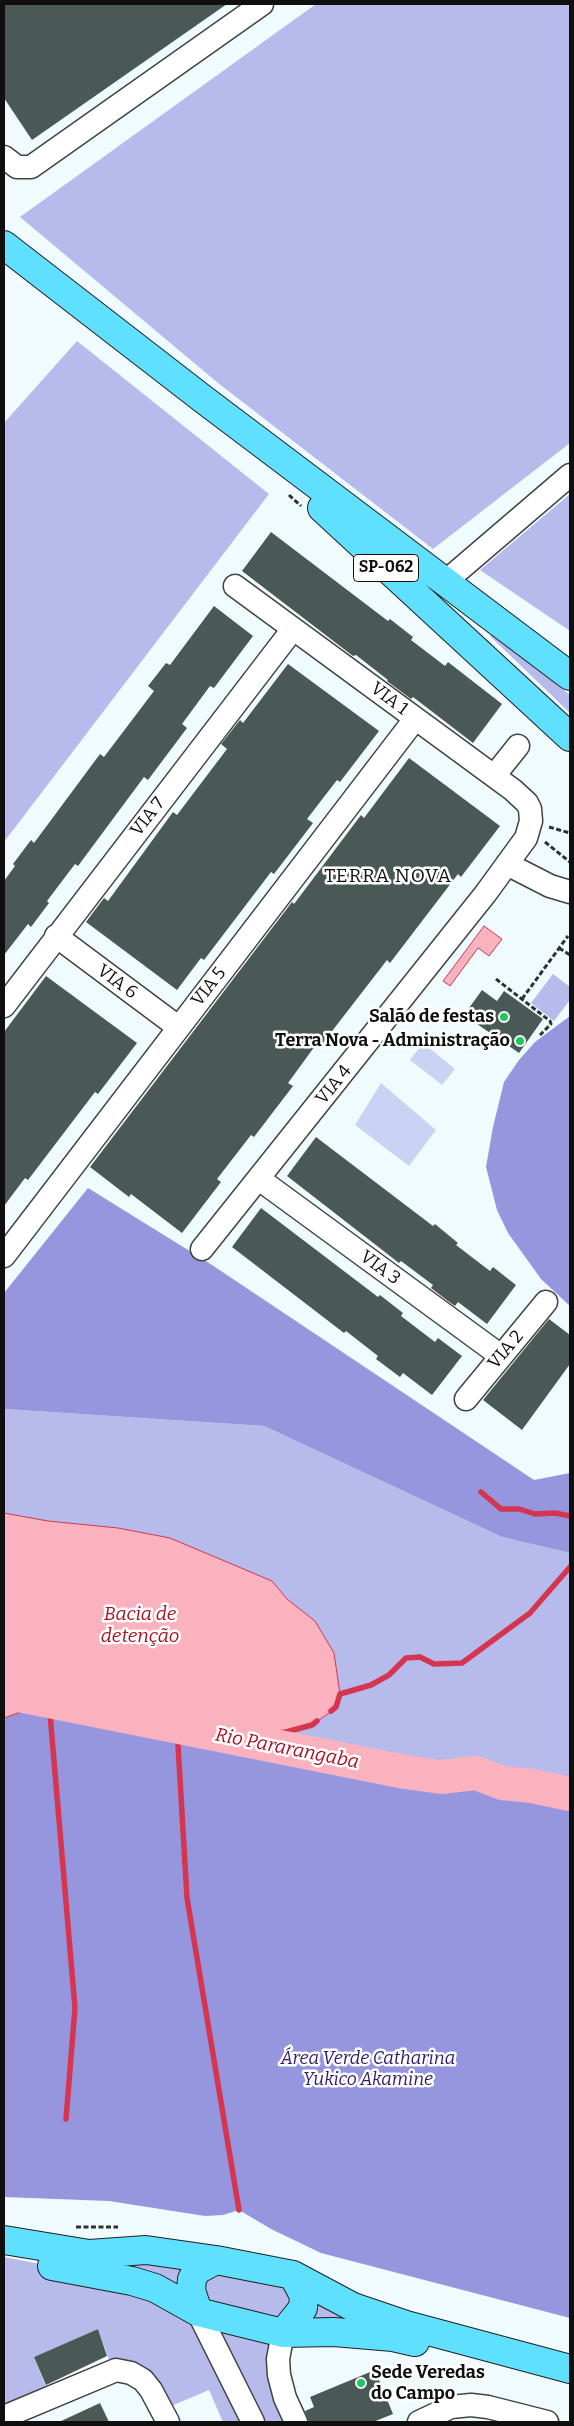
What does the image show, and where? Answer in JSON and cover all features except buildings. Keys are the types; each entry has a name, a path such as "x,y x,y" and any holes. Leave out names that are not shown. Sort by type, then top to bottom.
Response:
{"main road":[{"name":"SP-062","path":"4,245 203,399 570,676"},
{"name":"SP-062","path":"203,399 570,736"},
{"path":"4,2240 89,2254 146,2250 293,2274 353,2307 406,2325 570,2369"},
{"path":"4,2258 132,2281 155,2288 198,2312 283,2333 334,2332 393,2337 570,2384"},
{"path":"198,2312 191,2290 192,2279 197,2270 216,2260"},
{"path":"283,2333 303,2308 304,2296 293,2274"}],"street":[{"path":"4,157 17,167 31,167 262,4"},
{"path":"445,582 570,475"},
{"name":"VIA 1","path":"235,586 494,776 527,803 530,809 530,825"},
{"name":"VIA 7","path":"4,1006 293,629"},
{"name":"VIA 5","path":"4,1256 415,719"},
{"path":"494,776 518,746"},
{"name":"VIA 4","path":"202,1248 512,858 530,825"},
{"path":"512,858 570,878"},
{"path":"512,858 550,886 570,892"},
{"name":"VIA 6","path":"56,936 178,1027"},
{"name":"VIA 3","path":"258,1179 501,1356"},
{"name":"VIA 2","path":"466,1399 546,1302"},
{"path":"198,2312 253,2422"},
{"path":"283,2333 278,2359 279,2375 285,2398 296,2422"},
{"path":"4,2417 116,2370 131,2373 143,2380 151,2390 168,2422"},
{"path":"419,2422 451,2408 471,2405 488,2406 547,2422"}],"path":[{"path":"284,491 306,510"},
{"path":"530,825 570,862"},
{"path":"522,999 568,936"},
{"path":"559,948 570,955"},
{"path":"496,979 550,1021 550,1024 540,1035"}],"shaded area":[{"path":"316,4 570,4 570,443 433,549 218,383 20,217"},
{"path":"77,341 269,494 4,842 4,423"},
{"path":"570,494 570,631 480,570"},
{"path":"492,633 570,695 570,713 490,636"},
{"path":"553,974 570,987 570,1000 554,1021 531,1003"},
{"path":"423,1043 455,1069 442,1085 410,1060"},
{"path":"381,1083 436,1130 409,1166 355,1125"},
{"path":"4,1409 264,1426 502,1537 570,1553 570,1794 532,1786 502,1783 476,1773 441,1777 405,1772 4,1692"},
{"path":"4,2257 87,2273 86,2258 293,2275 373,2324 283,2333 296,2422 223,2422 209,2390 162,2410 151,2390 113,2371 98,2329 34,2357 47,2389 4,2406"}],"green space":[{"path":"570,1016 570,1306 541,1279 508,1233 497,1210 486,1167 504,1082 519,1060 535,1042"},
{"path":"88,1188 209,1263 534,1480 570,1473 570,1553 502,1537 264,1426 4,1409 4,1293"},
{"name":"Área Verde Catharina Yukico Akamine","path":"4,1694 405,1772 441,1777 476,1773 502,1783 570,1793 570,2318 321,2253 271,2229 239,2210 223,2215 205,2216 109,2201 4,2197"}],"water":[{"path":"484,926 502,939 489,956 478,948 450,986 443,981"},
{"name":"Bacia de detenção","path":"4,1513 48,1521 118,1528 170,1538 272,1581 287,1599 315,1621 334,1653 340,1694 335,1709 312,1725 286,1732 226,1738 49,1702 4,1718"}],"waterway":[{"path":"481,1492 501,1509 519,1509 535,1514 555,1513 570,1516"},
{"path":"331,1711 336,1707 340,1694 371,1685 389,1675 406,1658 420,1657 434,1664 462,1663 530,1613 570,1567"},
{"name":"Rio Pararangaba","path":"4,1692 405,1772 441,1777 476,1773 502,1783 532,1786 570,1794"},
{"path":"49,1702 75,2008 66,2119"},
{"path":"226,1738 286,1732 312,1725 317,1721"},
{"path":"177,1728 187,1898 239,2210"}],"place":[{"name":"Salão de festas","path":"504,1017"},
{"name":"Terra Nova - Administração","path":"520,1041"},
{"name":"Sede Veredas do Campo","path":"361,2383"}],"district":[{"name":"TERRA NOVA","path":"388,877"}]}
